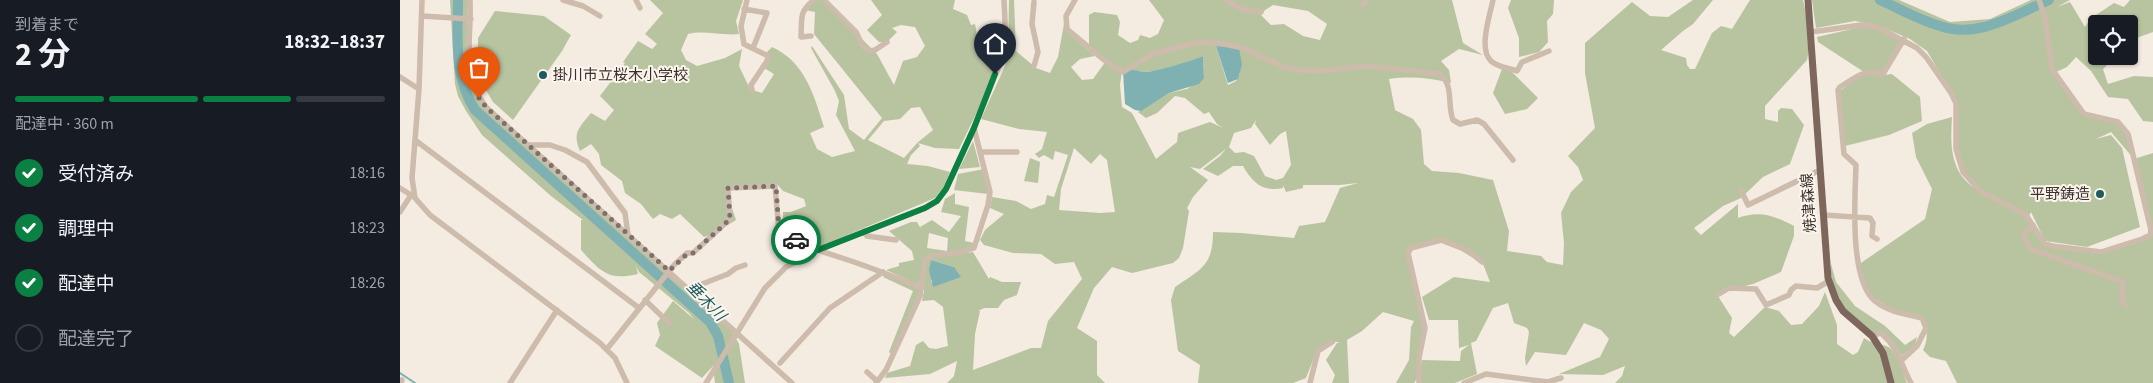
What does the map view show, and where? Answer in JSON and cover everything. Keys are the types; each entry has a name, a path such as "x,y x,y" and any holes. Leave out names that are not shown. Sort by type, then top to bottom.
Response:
{"main road":[{"name":"焼津森線","path":"1808,0 1829,282 1836,300 1843,310 1872,336 1883,353 1891,383"}],"street":[{"path":"400,212 412,193 419,89 422,0"},
{"path":"470,0 468,42 471,77 474,87 486,107 628,235 667,273 689,289 792,383"},
{"path":"563,0 582,6 600,16"},
{"path":"636,0 640,8"},
{"path":"747,0 741,26 744,44 768,56 767,62 751,84 752,90"},
{"path":"811,36 801,37 802,11 814,0"},
{"path":"824,0 856,32 863,47 870,51 875,50 887,42"},
{"path":"706,383 765,288 775,276 798,259 925,208 937,201 946,189 974,128 1006,43 1004,0"},
{"path":"1026,0 1035,1 1032,24 1038,52 1034,66"},
{"path":"1075,0 1066,16 1067,29 1104,60 1123,72 1153,54 1198,42 1243,48 1298,70 1319,71 1368,66 1440,74 1448,87 1453,120 1460,124 1477,120 1484,124 1513,160"},
{"path":"1227,0 1246,11 1261,12"},
{"path":"1362,5 1367,0"},
{"path":"1493,0 1486,31 1486,54 1490,61 1517,71 1522,62 1549,51"},
{"path":"1811,32 1861,25 1877,27 1904,40 1926,56 1956,102 1956,149 1963,172 1980,191 2026,215 2039,238 2045,244 2101,252 2142,239 2150,235 2151,230 2128,134 2118,122 2084,114 2054,72 2050,62 2043,9 2039,0"},
{"path":"744,9 767,13 753,48"},
{"path":"422,16 469,20"},
{"path":"1902,360 1917,346 1926,328 1922,318 1891,310 1874,301 1862,282 1857,258 1855,218 1856,165 1844,154 1838,90 1861,73 1871,71 1883,74 1904,40"},
{"path":"400,77 419,89"},
{"path":"867,372 877,382 886,370 922,288 925,260 934,255 958,253 974,248 988,205 990,192 974,128"},
{"path":"415,140 639,308"},
{"path":"528,145 550,145 565,150 587,162 625,213 628,235"},
{"path":"980,152 1017,152"},
{"path":"1741,190 1748,205 1820,170"},
{"path":"607,349 667,273 687,254 693,253 730,219 728,188 776,186 779,232 818,250 883,272 922,288"},
{"path":"400,188 412,193 430,215 607,349 615,358 627,383"},
{"path":"1824,215 1870,218 1873,223 1872,236 1877,239"},
{"path":"2032,225 2024,233 2025,240 2031,249 2123,282 2122,302 2126,306"},
{"path":"864,231 867,236 896,240"},
{"path":"1419,383 1419,358 1425,328 1408,253 1411,248 1441,240 1469,251 1482,262"},
{"path":"689,289 728,274 736,268 745,265"},
{"path":"780,363 830,308 883,272"},
{"path":"1720,294 1728,288 1756,289 1766,305 1789,295 1796,286 1817,288 1829,282"},
{"path":"645,300 669,322"},
{"path":"510,383 557,310"},
{"path":"1872,336 1880,333 1888,339 1902,360 1911,383"},
{"path":"1310,383 1318,351 1332,342"},
{"path":"1464,383 1486,374 1548,382 1561,378"}],"green space":[{"path":"450,0 468,0 466,73 483,102 731,330 739,344 745,383 715,383 713,366 702,378 655,346 660,335 657,323 673,301 694,319 689,313 639,272 636,266 638,274 619,276 606,273 594,264 581,250 581,220 583,220 551,196 482,135 458,96 455,84"},
{"path":"650,0 743,0 736,21 739,34 688,34 681,50 686,60 697,66 725,58 742,49 739,66 750,89 762,93 774,74 764,68 766,53 772,47 783,53 800,70 816,103 824,127 810,133 817,149 832,157 855,151 836,115 839,101 835,91 811,48 812,46 844,95 849,129 864,140 882,118 814,34 815,12 805,10 816,0 823,0 877,54 894,85 903,61 917,57 925,46 915,27 901,25 892,28 897,32 887,42 879,42 867,30 882,15 871,0 955,0 953,9 967,15 971,25 975,24 978,40 975,41 981,48 997,48 1001,54 981,104 959,149 935,148 918,143 920,146 911,155 907,164 928,166 950,172 943,188 935,198 819,247 800,240 783,230 783,212 791,212 806,206 804,199 783,191 777,184 726,191 736,220 715,233 704,237 680,214 672,219 660,214 653,219 641,204 625,193 622,181 601,165 599,154 591,144 580,151 578,145 578,130 591,113 605,121 614,110 600,96 625,63 623,62 638,41 652,49 657,44 645,34 663,13","holes":["920,107 933,130 917,143 904,158 868,140 884,121 900,119 911,108"]},
{"path":"1009,0 1014,0 1016,51 1036,68 1050,73 1058,57 1064,24 1072,36 1095,56 1080,59 1071,67 1082,80 1093,79 1106,61 1089,47 1089,15 1094,12 1117,15 1120,22 1118,35 1130,43 1138,40 1140,35 1150,38 1158,34 1164,20 1149,0 1452,0 1463,43 1483,55 1459,49 1441,61 1449,70 1451,83 1421,78 1389,79 1395,110 1413,119 1421,130 1424,164 1432,171 1459,173 1493,180 1509,231 1507,251 1541,256 1547,262 1563,265 1564,243 1561,213 1571,192 1583,180 1578,167 1568,156 1595,128 1585,73 1585,43 1632,2 1650,16 1668,17 1693,0 1713,0 1693,24 1661,50 1686,58 1690,69 1695,69 1712,33 1721,26 1732,29 1750,0 1803,0 1811,36 1807,60 1765,106 1765,119 1778,122 1778,111 1781,108 1792,109 1804,125 1790,164 1763,177 1741,198 1723,206 1694,228 1701,235 1738,204 1738,218 1753,214 1767,215 1794,226 1794,236 1781,272 1753,284 1716,293 1732,318 1729,333 1734,337 1765,307 1779,311 1791,325 1802,324 1819,306 1825,292 1837,325 1837,344 1853,355 1858,352 1864,338 1890,348 1900,362 1907,383 1615,383 1622,376 1625,366 1603,375 1559,374 1600,357 1609,339 1601,330 1584,323 1566,355 1535,352 1526,366 1525,358 1529,332 1527,328 1514,323 1508,303 1493,308 1476,341 1471,343 1477,374 1455,383 1419,383 1422,360 1460,361 1461,351 1469,345 1459,348 1458,320 1429,320 1422,297 1454,277 1490,282 1483,264 1447,242 1411,248 1408,253 1425,324 1418,377 1414,383 1396,383 1409,360 1411,327 1414,321 1383,312 1362,331 1347,340 1349,383 1332,383 1335,375 1326,360 1337,343 1340,342 1332,342 1317,350 1306,378 1293,383 1198,383 1200,365 1178,351 1171,300 1175,287 1198,271 1208,260 1211,252 1213,232 1294,238 1299,226 1325,222 1340,188 1358,183 1303,185 1303,188 1286,192 1283,185 1283,188 1269,189 1259,185 1243,166 1233,166 1218,176 1203,169 1226,149 1200,169 1190,167 1208,180 1193,197 1187,208 1189,211 1183,248 1179,258 1173,263 1132,273 1112,267 1094,288 1077,328 1097,341 1097,375 1105,383 947,383 954,376 957,361 930,374 885,378 887,373 910,366 916,345 923,341 929,348 936,349 948,346 943,307 934,300 922,301 924,268 921,282 917,284 886,270 899,266 899,263 914,260 912,251 889,231 911,222 917,222 922,231 920,227 932,220 949,232 961,216 941,212 945,199 955,193 955,204 969,207 965,241 974,243 972,247 957,254 973,252 989,279 990,277 1002,282 1021,282 1017,295 1004,300 998,308 984,308 978,311 980,311 975,334 973,370 1031,348 1041,348 1048,321 1082,279 1074,262 1055,264 1041,254 1013,253 984,245 980,240 985,230 1004,214 990,208 992,197 1016,201 1031,209 1045,204 1047,195 1054,197 1068,155 1055,151 1053,160 1044,155 1039,158 1035,154 1042,149 1047,132 1019,129 981,119 1005,66 1008,51","holes":["1273,5 1308,11 1327,24 1320,40 1303,36 1284,24 1271,25 1261,15","1216,46 1240,73 1236,81 1228,85","1203,56 1204,78 1187,89 1169,93 1138,112 1146,118 1157,113 1175,96 1185,98 1204,114 1209,112 1217,124 1223,128 1210,122 1178,133 1177,142 1156,159 1132,113 1122,107 1120,85 1122,71 1153,71","1256,120 1255,124 1270,145 1280,134 1286,131 1291,165 1283,178 1276,180 1265,176 1254,156 1244,152 1235,153 1229,147 1234,133 1251,128","1074,148 1091,164 1100,154 1107,160 1115,212 1100,213 1059,210 1061,189","929,233 948,238 947,251 927,248","931,260 954,267 931,282"]},
{"path":"1511,0 1554,0 1553,14 1547,21 1548,42 1539,52 1519,57 1519,38 1508,8"},
{"path":"1812,0 1899,0 1950,22 1990,19 2031,0 2070,0 2057,7 2070,2 2085,27 2088,22 2088,65 2107,65 2103,69 2108,84 2134,76 2153,77 2153,122 2143,121 2128,99 2108,97 2091,71 2076,57 2067,67 2054,73 2088,115 2114,121 2128,134 2134,159 2153,153 2153,383 1957,383 1946,361 1930,357 1923,350 1927,334 1922,318 1896,312 1869,294 1858,265 1925,219 1932,189 1916,157 1912,133 1927,124 1952,117 1951,139 1957,168 1970,184 1980,191 1967,176 1956,146 1956,101 1927,51 1910,39 1877,25 1855,21 1816,28","holes":["2111,132 2134,159 2151,230 2142,239 2094,252 2045,244 2026,215 2029,216 2031,212 2045,241 2087,247 2140,227 2122,148 2111,135 2096,139"]},
{"path":"2130,0 2153,0 2153,32 2139,37 2138,15 2096,15 2114,3 2124,7"},
{"path":"495,11 544,16 571,35 562,51 513,120 493,102 483,85 478,62 478,38"},
{"path":"1861,27 1880,28 1901,38 1883,75 1892,74 1920,97 1922,121 1889,135 1845,146 1840,91 1864,72 1818,42 1817,37"},
{"path":"1502,69 1512,72 1538,98 1527,109 1505,114 1493,93"},
{"path":"973,141 980,167 959,169"},
{"path":"1030,158 1040,162 1038,183 1024,181"},
{"path":"984,169 988,194 954,190 958,174"},
{"path":"1831,264 1836,282 1855,306 1885,326 1905,345 1917,337 1915,345 1902,356 1891,340 1873,333 1840,304 1834,289"},
{"path":"886,275 922,289 893,356 889,352 913,291 883,277"}],"water":[{"path":"1216,46 1239,48 1242,65 1238,79 1228,83"},
{"path":"1203,56 1204,78 1199,84 1169,93 1141,111 1125,104 1123,71 1129,69 1143,72 1152,71 1175,66"},
{"path":"931,260 954,267 961,277 933,287 929,270"}],"waterway":[{"name":"垂木川","path":"458,0 458,57 460,70 463,84 475,110 710,322 718,336 729,383"},
{"path":"1880,0 1932,24 1968,30 2010,18 2049,0"},
{"path":"400,373 415,383"}],"way so far":[{"path":"479,98 486,107 669,271 687,254 693,253 724,227 730,219 728,188 776,186 779,232 796,240"}],"place":[{"name":"掛川市立桜木小学校","path":"543,75"},
{"name":"平野鋳造","path":"2100,194"}],"route":[{"path":"796,240 818,250 925,208 937,201 946,189 956,169 995,74"}]}
